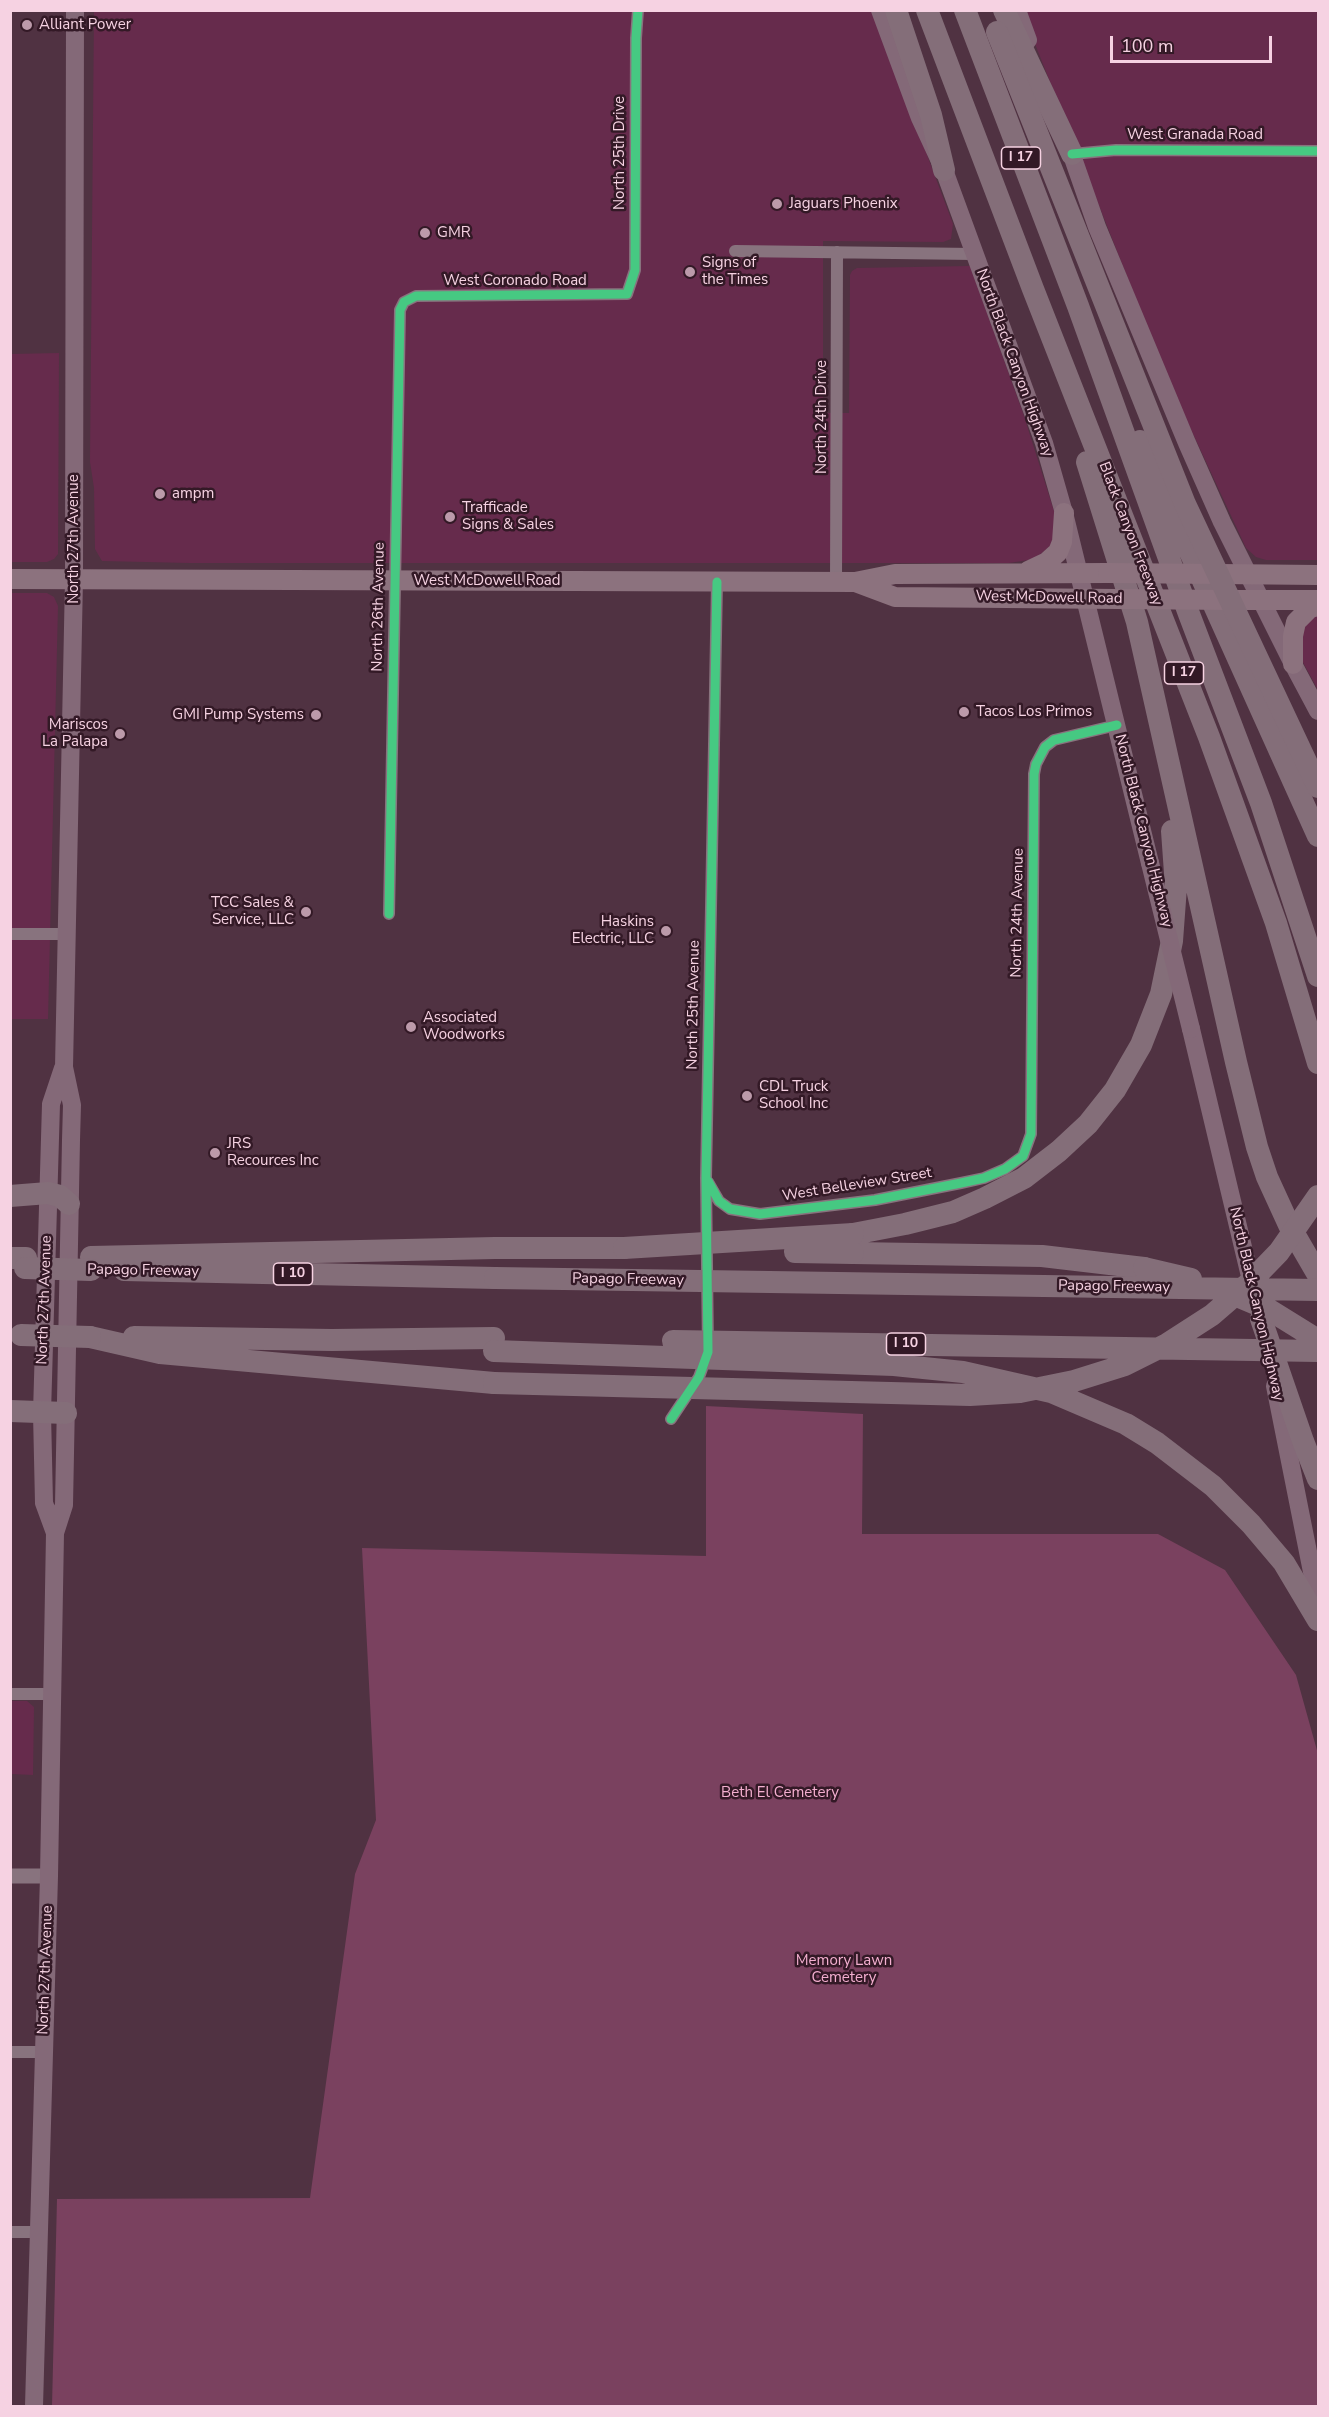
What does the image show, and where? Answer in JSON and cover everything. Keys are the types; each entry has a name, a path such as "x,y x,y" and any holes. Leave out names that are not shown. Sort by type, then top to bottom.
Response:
{"highway":[{"path":"896,10 931,115 944,170"},
{"name":"Black Canyon Freeway","path":"927,10 1244,831 1276,923 1318,1063"},
{"path":"951,10 1246,788 1259,819 1269,826"},
{"name":"Black Canyon Freeway","path":"965,10 1078,306 1181,592 1269,826 1318,976"},
{"path":"989,10 1000,21 1072,154"},
{"path":"1000,21 1181,494 1318,787"},
{"path":"1033,289 1137,622 1257,1147 1267,1177 1289,1225 1318,1275"},
{"path":"1078,306 1318,836"},
{"path":"853,1244 905,1224 953,1212 1024,1178 1088,1124 1115,1090 1141,1045 1161,994 1172,941 1176,887 1164,746"},
{"path":"10,1196 48,1194 60,1196 69,1204"},
{"path":"90,1337 160,1353 494,1383 970,1395 1020,1392 1074,1381 1125,1365 1167,1344 1212,1315 1249,1283 1279,1252 1318,1196"},
{"path":"91,1263 495,1248 853,1244 1042,1256 1144,1268 1203,1282 1268,1309 1318,1340"},
{"name":"Papago Freeway","path":"18,1263 91,1263 495,1278 1318,1290"},
{"path":"1261,1319 1318,1479"},
{"name":"I 10","path":"16,1335 494,1345 1318,1351"},
{"path":"494,1345 894,1365 963,1372 1051,1392 1126,1424 1157,1443 1213,1486 1251,1524 1284,1563 1318,1620"},
{"path":"10,1411 66,1413"}],"main road":[{"name":"North 27th Avenue","path":"34,2406 50,1876 56,1533 64,1505 72,1105 64,1067 74,579 75,10"},
{"name":"North Black Canyon Highway","path":"880,10 920,118 944,170 1044,443 1064,513 1261,1319 1318,1602"},
{"path":"1017,10 1097,227 1187,443 1222,522 1318,711"},
{"path":"1022,573 1047,562 1058,552 1062,542 1064,513"},
{"name":"West McDowell Road","path":"10,579 845,582 895,574 1318,575"},
{"name":"West McDowell Road","path":"845,582 895,597 1318,600"},
{"path":"1293,664 1293,636 1296,622 1310,608 1318,606"},
{"name":"North 27th Avenue","path":"56,1533 44,1503 42,1413 51,1104 64,1067"}],"street":[{"name":"North 25th Drive","path":"627,294 635,270 638,10"},
{"name":"West Granada Road","path":"1072,154 1116,150 1318,151"},
{"path":"735,251 974,254"},
{"name":"North 24th Drive","path":"837,252 845,582"},
{"name":"West Coronado Road","path":"404,302 416,296 627,294"},
{"name":"North 26th Avenue","path":"388,914 400,310 404,302"},
{"name":"North 25th Avenue","path":"671,1419 699,1377 708,1352 706,1178 717,582"},
{"name":"North 24th Avenue","path":"1023,1156 1031,1134 1034,774 1036,764 1045,747 1054,740 1117,725"},
{"path":"10,934 66,934"},
{"name":"West Belleview Street","path":"706,1178 719,1201 730,1209 760,1214 874,1200 961,1183 1005,1169 1023,1156"},
{"path":"10,1694 53,1694"},
{"path":"10,1876 50,1876"},
{"path":"10,2052 43,2052"},
{"path":"10,2232 38,2232"}],"shaded area":[{"path":"94,11 873,11 953,224 951,239 943,242 823,241 823,413 849,413 850,275 852,271 857,268 970,266 1023,413 1054,511 1055,535 1050,546 1035,559 1009,563 189,563 102,561 95,549 94,488 90,462"},
{"path":"1022,11 1318,11 1318,560 1266,560 1256,557 1246,548 1168,380"},
{"path":"59,353 58,554 47,562 11,562 11,354"},
{"path":"10,593 47,593 54,597 58,606 48,1019 11,1019"},
{"path":"1318,612 1318,690 1299,655 1303,627"},
{"path":"11,1701 27,1701 34,1707 33,1775 11,1774"}],"green space":[{"name":"Memory Lawn Cemetery","path":"706,1406 863,1414 862,1534 1158,1534 1225,1570 1296,1675 1318,1754 1318,2406 52,2406 57,2199 310,2198 355,1874 376,1820 362,1548 706,1556"}],"cycle path":[{"path":"389,914 400,310 404,302 416,296 627,294 635,270 638,10"},
{"path":"1072,154 1116,150 1318,151"},
{"path":"671,1419 699,1377 708,1352 706,1178 717,582"},
{"path":"708,1181 719,1201 730,1209 760,1214 875,1200 984,1178 1005,1169 1023,1156 1031,1134 1034,774 1036,764 1045,747 1054,740 1117,725"}],"place":[{"name":"Alliant Power","path":"27,25"},
{"name":"Jaguars Phoenix","path":"777,204"},
{"name":"GMR","path":"425,233"},
{"name":"Signs of the Times","path":"690,272"},
{"name":"ampm","path":"160,494"},
{"name":"Trafficade Signs & Sales","path":"450,517"},
{"name":"Tacos Los Primos","path":"964,712"},
{"name":"GMI Pump Systems","path":"316,715"},
{"name":"Mariscos La Palapa","path":"120,734"},
{"name":"TCC Sales & Service, LLC","path":"306,912"},
{"name":"Haskins Electric, LLC","path":"666,931"},
{"name":"Associated Woodworks","path":"411,1027"},
{"name":"CDL Truck School Inc","path":"747,1096"},
{"name":"JRS Recources Inc","path":"215,1153"}],"park label":[{"name":"Beth El Cemetery","path":"780,1793"}]}
